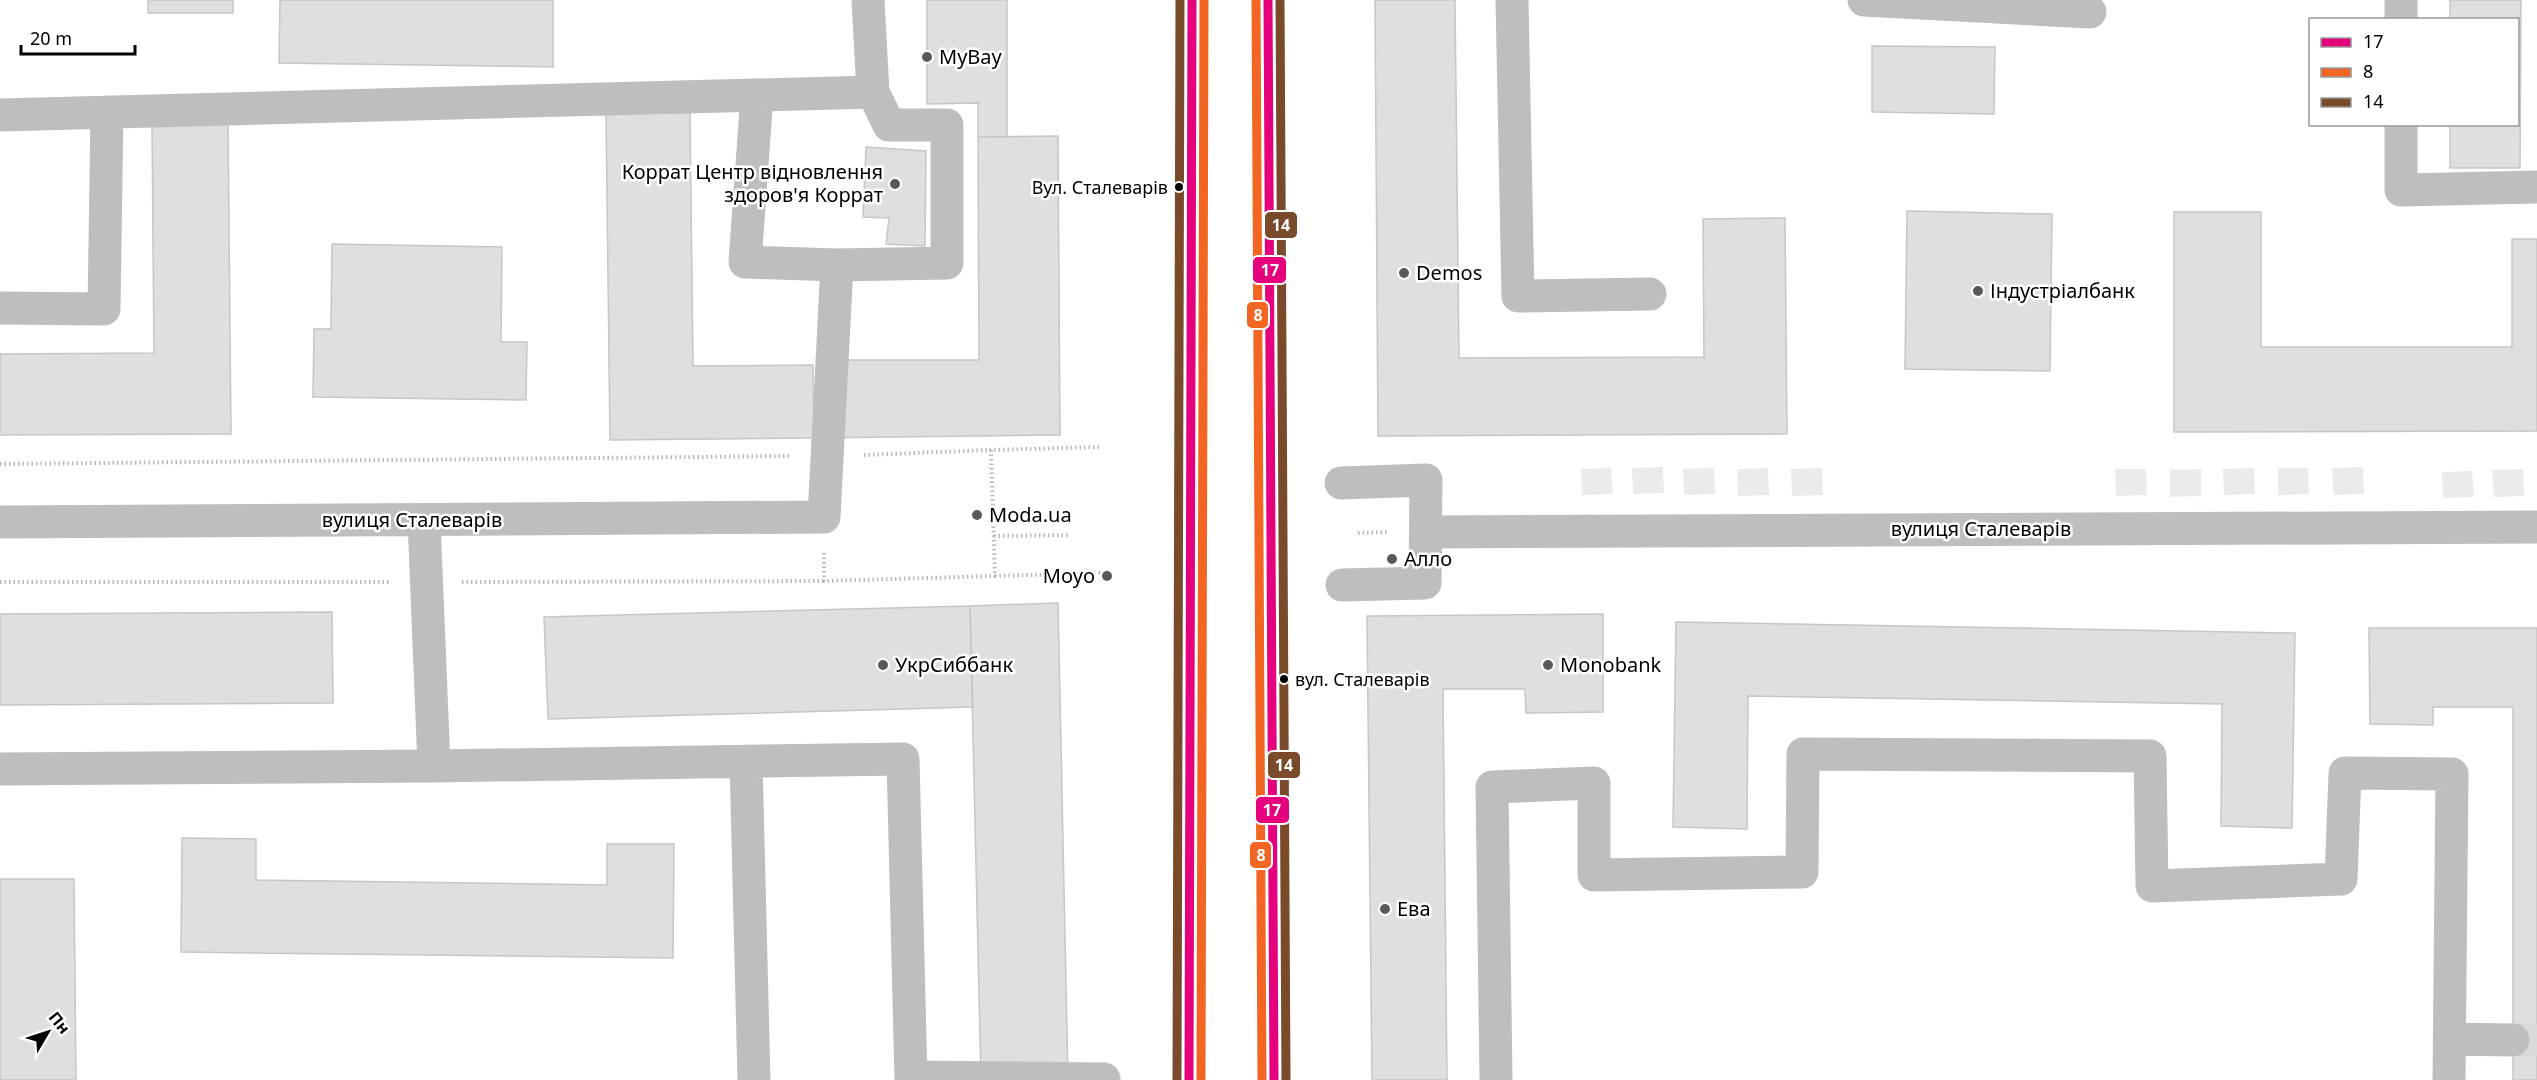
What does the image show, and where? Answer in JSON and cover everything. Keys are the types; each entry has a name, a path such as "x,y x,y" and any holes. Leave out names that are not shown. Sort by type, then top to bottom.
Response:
{"street":[{"path":"757,95 745,262 837,265 947,263 947,125 889,125 873,92 868,0"},
{"path":"1189,1080 1192,0"},
{"path":"1268,0 1274,1080"},
{"path":"1512,0 1518,296 1650,294"},
{"path":"1864,0 2090,12"},
{"path":"2401,0 2401,18"},
{"path":"0,115 873,92"},
{"path":"0,308 104,309 107,112"},
{"path":"2401,126 2401,190 2537,187"},
{"path":"824,517 837,265"},
{"path":"1341,483 1426,480 1425,583 1342,585"},
{"name":"вулиця Сталеварів","path":"0,522 824,517"},
{"path":"424,520 434,766"},
{"name":"вулиця Сталеварів","path":"1426,532 2537,526"},
{"path":"1496,1080 1492,787 1594,783 1594,875 1803,872 1803,754 2150,756 2152,886 2341,879 2345,773 2452,774 2449,1080"},
{"path":"0,770 903,759 911,1079 1104,1079"},
{"path":"746,761 754,1080"},
{"path":"2450,1039 2513,1040"}],"path":[{"path":"0,464 827,456 1100,447"},
{"path":"991,450 995,576"},
{"path":"824,517 824,581 1101,573"},
{"path":"994,536 1069,535"}],"shaded area":[{"path":"1663,467 1664,493 1633,494 1632,468"},
{"path":"2363,467 2364,494 2333,495 2332,468"},
{"path":"1611,468 1613,494 1582,495 1581,469"},
{"path":"1714,468 1715,494 1684,495 1683,469"},
{"path":"1768,468 1769,495 1738,496 1737,469"},
{"path":"1822,468 1823,495 1792,496 1791,469"},
{"path":"2254,468 2255,494 2224,495 2223,469"},
{"path":"2278,468 2308,468 2309,494 2278,495"},
{"path":"2115,469 2146,469 2147,495 2116,496"},
{"path":"2201,469 2201,496 2170,497 2170,470"},
{"path":"2523,469 2524,496 2494,497 2492,470"},
{"path":"2472,471 2474,497 2443,498 2442,472"}],"building":[{"path":"148,0 233,0 233,13 148,13"},
{"path":"280,0 553,0 553,67 279,63"},
{"path":"927,0 1007,0 1007,137 978,137 978,103 927,104"},
{"path":"1375,0 1455,0 1459,358 1704,357 1703,219 1785,218 1787,434 1378,436"},
{"path":"2450,0 2521,0 2520,168 2450,168 2450,126 2519,126 2519,18 2450,18"},
{"path":"1872,46 1995,47 1994,114 1872,112"},
{"path":"606,113 690,113 693,366 813,365 814,438 610,440"},
{"path":"228,122 231,434 0,435 0,354 154,353 152,123"},
{"path":"1058,136 1060,435 814,438 842,360 979,360 978,137"},
{"name":"Коррат Центр відновлення здоров'я Коррат","path":"866,147 926,151 925,246 886,244 889,218 863,217"},
{"name":"Індустріалбанк","path":"1907,211 2052,214 2050,371 1905,369"},
{"path":"2174,212 2261,212 2261,347 2512,347 2512,239 2537,239 2537,431 2174,432"},
{"path":"332,244 502,247 501,342 527,342 526,400 313,397 314,329 331,329"},
{"path":"1058,603 1068,1080 981,1080 970,606"},
{"path":"970,606 973,707 548,719 544,617"},
{"path":"332,612 333,703 0,705 0,614"},
{"path":"1603,614 1603,712 1526,713 1525,689 1443,689 1447,1080 1372,1080 1367,616"},
{"path":"1676,622 2295,633 2292,828 2221,826 2222,704 1748,696 1747,829 1673,827"},
{"path":"2369,628 2537,628 2537,1080 2513,1080 2513,707 2433,707 2433,725 2370,724"},
{"path":"182,838 256,839 256,880 607,885 607,844 674,844 673,958 181,952"},
{"path":"0,879 74,879 76,1080 0,1080"}],"tunnel":[{"path":"2513,1040 2537,1040"}],"transit line":[{"name":"14","path":"1177,1080 1180,0"},
{"name":"17","path":"1189,1080 1192,0"},
{"name":"8","path":"1201,1080 1204,0"},
{"name":"8","path":"1256,0 1262,1080"},
{"name":"17","path":"1268,0 1274,1080"},
{"name":"14","path":"1280,0 1286,1080"}],"place":[{"name":"MyBay","path":"927,57"},
{"name":"Коррат Центр відновлення здоров'я Коррат","path":"895,184"},
{"name":"Вул. Сталеварів","path":"1179,187"},
{"name":"Demos","path":"1404,273"},
{"name":"Індустріалбанк","path":"1978,291"},
{"name":"Moda.ua","path":"977,515"},
{"name":"Алло","path":"1392,559"},
{"name":"Moyo","path":"1107,576"},
{"name":"УкрСиббанк","path":"883,665"},
{"name":"Monobank","path":"1548,665"},
{"name":"вул. Сталеварів","path":"1284,679"},
{"name":"Ева","path":"1385,909"}]}
